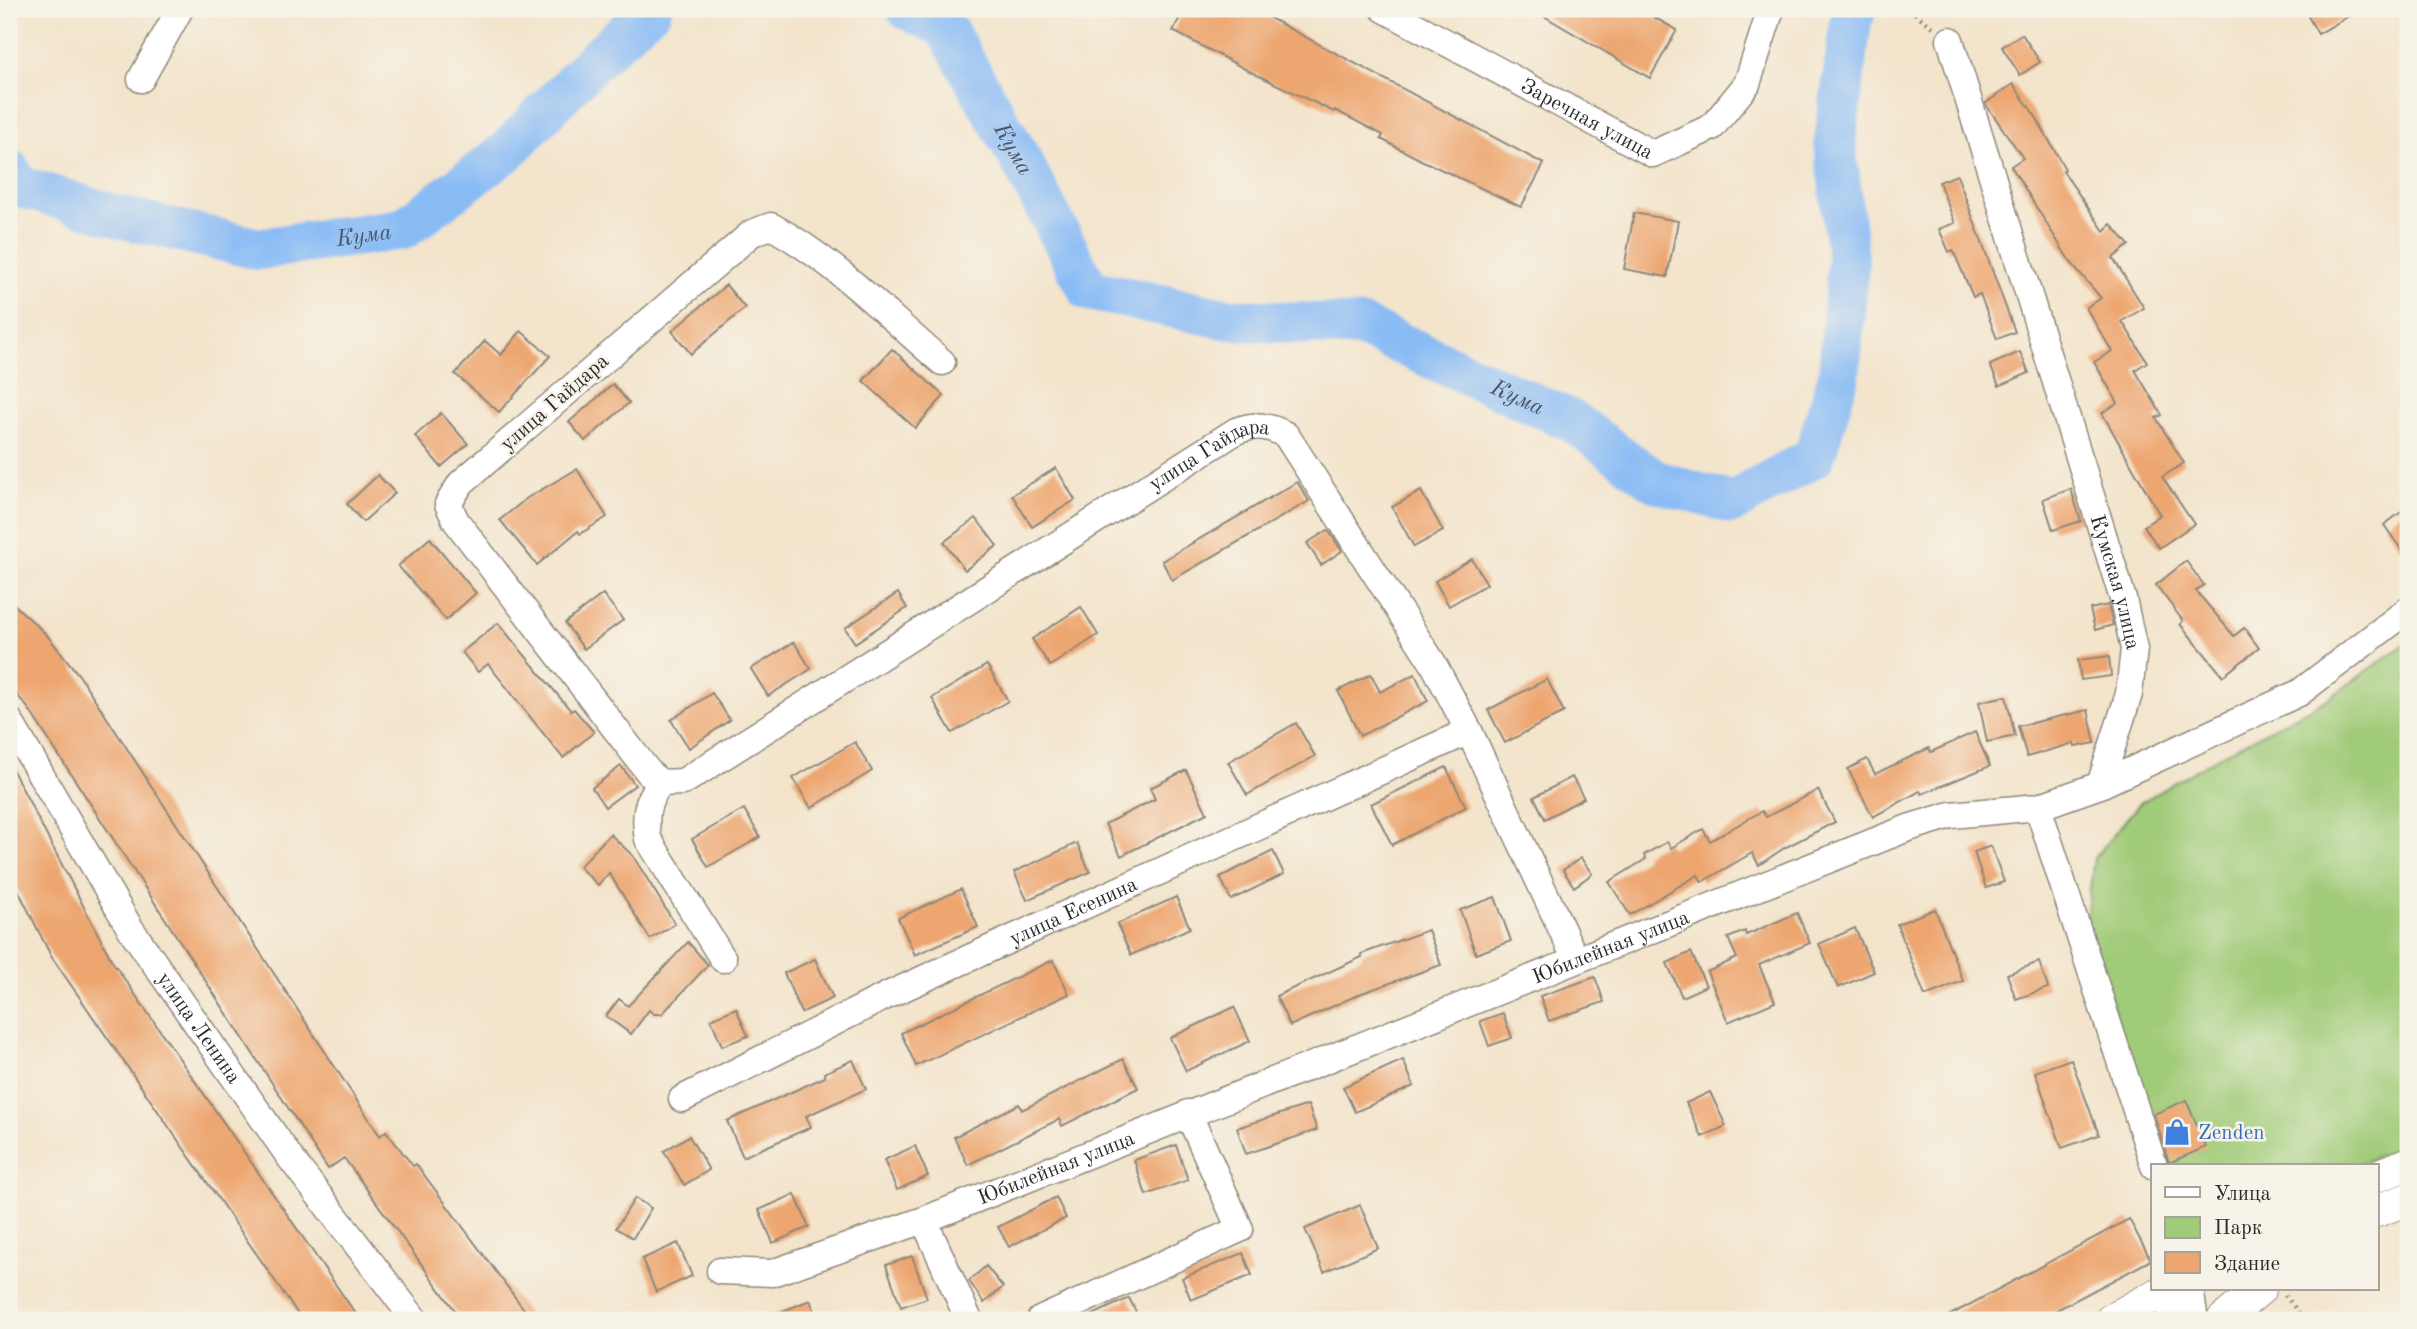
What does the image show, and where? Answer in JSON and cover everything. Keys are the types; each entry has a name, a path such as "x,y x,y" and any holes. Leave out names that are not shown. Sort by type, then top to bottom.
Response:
{"street":[{"path":"141,79 180,9"},
{"name":"Заречная улица","path":"1384,9 1653,154 1712,127 1747,84 1770,9"},
{"name":"Кумская улица","path":"1950,40 2119,586 2134,649 2129,694 2100,785"},
{"name":"улица Гайдара","path":"942,362 831,268 793,238 771,226 752,233 461,483 448,504 456,521 650,774 661,783 683,782 1236,431 1253,425 1273,428 1286,435 1433,663 1469,731 1575,958"},
{"path":"2100,785 2300,693 2408,610"},
{"name":"улица Ленина","path":"9,720 130,928 291,1159 415,1320"},
{"name":"улица Есенина","path":"682,1099 888,995 1469,731"},
{"path":"661,783 649,797 645,821 648,839 723,959"},
{"name":"Юбилейная улица","path":"720,1271 772,1273 924,1220 1575,958 1908,828 1951,815 2038,807 2100,785"},
{"path":"2038,807 2153,1164"},
{"path":"1040,1320 1240,1229 1188,1113"},
{"path":"2378,1176 2408,1164"},
{"path":"2378,1211 2408,1199"},
{"path":"924,1220 969,1320"},
{"path":"2111,1320 2165,1290"},
{"path":"2168,1320 2183,1290"},
{"path":"2190,1290 2195,1320"},
{"path":"2223,1320 2259,1290"}],"path":[{"path":"2281,1290 2304,1320"}],"green space":[{"path":"2408,642 2408,1144 2359,1164 2161,1164 2086,919 2094,858 2140,803 2223,754 2328,699"}],"building":[{"path":"1184,9 1253,9 1544,164 1521,207 1421,160 1381,139 1383,135 1335,110 1334,112 1249,71 1173,31"},
{"path":"1532,9 1639,9 1677,30 1650,78"},
{"path":"2304,9 2361,9 2318,34"},
{"path":"2022,34 2040,62 2020,75 2002,47"},
{"path":"2013,84 2036,117 2065,169 2063,171 2104,231 2111,224 2129,245 2113,258 2144,308 2122,321 2147,362 2135,370 2162,415 2156,418 2184,463 2162,477 2194,524 2159,548 2144,526 2160,515 2102,413 2118,403 2094,362 2112,351 2086,308 2101,298 2069,260 2011,166 2023,158 1986,103"},
{"path":"1957,175 2015,332 1997,339 1980,294 1973,297 1953,250 1949,252 1939,229 1955,223 1939,182"},
{"path":"1634,213 1678,221 1667,277 1624,269"},
{"path":"726,285 745,308 691,354 672,331"},
{"path":"521,331 550,356 499,412 455,374 485,341 501,355"},
{"path":"892,349 944,396 915,428 863,381"},
{"path":"2020,352 2029,373 1999,386 1990,365"},
{"path":"613,384 629,403 585,441 569,422"},
{"path":"441,413 468,444 441,467 415,436"},
{"path":"1056,468 1075,500 1032,527 1012,495"},
{"path":"577,469 607,517 580,534 578,531 537,565 500,520 527,498"},
{"path":"378,475 395,493 363,522 347,504"},
{"path":"1297,482 1309,501 1172,580 1162,561"},
{"path":"2071,489 2081,521 2053,530 2043,499"},
{"path":"1421,491 1443,531 1414,547 1392,507"},
{"path":"2408,507 2408,559 2384,525"},
{"path":"976,518 997,546 965,570 944,542"},
{"path":"1328,530 1342,551 1321,565 1307,543"},
{"path":"430,538 476,593 446,620 398,566"},
{"path":"1472,559 1487,584 1449,606 1435,581"},
{"path":"2186,561 2204,585 2196,591 2234,636 2244,628 2259,648 2223,676 2180,624 2183,621 2156,585"},
{"path":"898,593 907,608 855,643 845,628"},
{"path":"603,594 623,620 584,649 565,623"},
{"path":"9,600 46,634 79,675 380,1136 386,1131 413,1166 416,1164 532,1320 462,1320 344,1158 328,1169 28,708 9,685"},
{"path":"2108,605 2113,625 2095,630 2090,609"},
{"path":"1081,607 1098,635 1050,666 1032,639"},
{"path":"498,623 571,711 574,709 594,732 563,758 488,664 478,672 462,652"},
{"path":"794,642 811,669 768,696 751,669"},
{"path":"2109,656 2111,676 2081,680 2078,660"},
{"path":"987,665 1008,701 952,733 932,698"},
{"path":"1371,674 1380,692 1415,674 1428,701 1360,736 1338,691"},
{"path":"1547,679 1564,712 1505,743 1488,710"},
{"path":"712,693 730,720 689,748 671,720"},
{"path":"2006,696 2015,736 1987,742 1979,702"},
{"path":"2088,710 2095,743 2075,747 2074,743 2027,757 2018,726"},
{"path":"1296,723 1315,756 1247,795 1228,762"},
{"path":"1975,732 1990,766 1922,794 1920,791 1873,817 1848,769 1867,759 1875,774 1929,748 1931,752"},
{"path":"855,742 872,771 811,808 793,778"},
{"path":"9,763 112,961 360,1320 302,1320 51,956 9,872"},
{"path":"621,766 635,785 605,807 592,788"},
{"path":"1446,767 1466,807 1392,845 1371,804"},
{"path":"1186,770 1207,813 1121,856 1105,824 1155,799 1150,788"},
{"path":"1572,777 1584,798 1545,819 1534,797"},
{"path":"1818,790 1835,822 1784,848 1759,865 1752,853 1702,882 1698,875 1630,915 1609,882 1646,859 1644,855 1667,842 1671,848 1703,829 1710,841 1762,811 1766,817"},
{"path":"744,809 760,837 708,867 692,839"},
{"path":"610,834 633,856 675,924 650,939 609,873 598,885 579,867"},
{"path":"1077,843 1090,872 1027,900 1014,872"},
{"path":"1991,846 2004,882 1986,888 1974,852"},
{"path":"1273,851 1284,874 1231,900 1220,877"},
{"path":"1581,858 1592,874 1574,887 1563,870"},
{"path":"961,889 978,927 915,955 898,918"},
{"path":"1176,897 1190,928 1131,955 1117,924"},
{"path":"1495,897 1511,941 1476,954 1460,910"},
{"path":"1935,909 1963,981 1925,996 1897,924"},
{"path":"1797,913 1810,943 1759,965 1775,1002 1728,1022 1707,972 1737,958 1728,938 1745,931 1746,935"},
{"path":"1855,928 1874,972 1838,988 1819,944"},
{"path":"1428,930 1441,965 1362,993 1290,1026 1276,996 1362,957 1361,954"},
{"path":"688,942 708,965 662,1014 654,1014 649,1010 631,1034 606,1016 619,999 628,1006"},
{"path":"1691,952 1706,986 1682,997 1667,963"},
{"path":"815,959 833,998 801,1013 784,973"},
{"path":"1053,960 1069,994 916,1066 901,1033"},
{"path":"2039,962 2048,988 2016,999 2007,974"},
{"path":"1595,977 1604,1002 1549,1021 1540,996"},
{"path":"1234,1007 1250,1041 1186,1071 1170,1038"},
{"path":"736,1008 748,1036 722,1046 711,1019"},
{"path":"1503,1013 1512,1038 1489,1046 1480,1021"},
{"path":"1123,1059 1138,1088 1062,1126 1059,1119 968,1165 954,1137 1019,1104 1022,1110"},
{"path":"2071,1059 2099,1135 2062,1148 2035,1072"},
{"path":"853,1060 866,1089 806,1116 811,1127 743,1157 727,1121 825,1077 824,1073"},
{"path":"1403,1060 1414,1086 1355,1112 1343,1087"},
{"path":"1710,1092 1726,1126 1702,1137 1686,1103"},
{"name":"Zenden","path":"2186,1100 2206,1147 2169,1163 2154,1114"},
{"path":"1308,1105 1317,1130 1246,1154 1237,1128"},
{"path":"689,1136 709,1170 684,1185 664,1151"},
{"path":"1176,1145 1188,1180 1146,1195 1134,1160"},
{"path":"915,1146 928,1176 897,1190 884,1160"},
{"path":"795,1194 809,1227 773,1243 759,1210"},
{"path":"1056,1197 1066,1218 1009,1247 998,1227"},
{"path":"635,1198 651,1208 633,1238 616,1228"},
{"path":"1360,1205 1378,1248 1324,1272 1305,1229"},
{"path":"2129,1219 2151,1260 2038,1320 1941,1320"},
{"path":"678,1243 692,1276 656,1292 642,1259"},
{"path":"1243,1253 1252,1275 1191,1300 1182,1278"},
{"path":"912,1256 927,1298 901,1307 886,1265"},
{"path":"986,1266 1003,1287 984,1303 969,1281"},
{"path":"1129,1298 1140,1320 1082,1320"},
{"path":"810,1300 818,1320 761,1320"}],"waterway":[{"name":"Кума","path":"9,170 19,186 120,217 259,249 403,229 506,152 595,60 651,9"},
{"name":"Кума","path":"907,9 945,27 1023,164 1089,290 1229,319 1363,327 1572,421 1655,481 1732,503 1814,457 1839,375 1848,260 1835,142 1851,21 1856,9"}],"place":[{"name":"Zenden","path":"2177,1132"}]}
